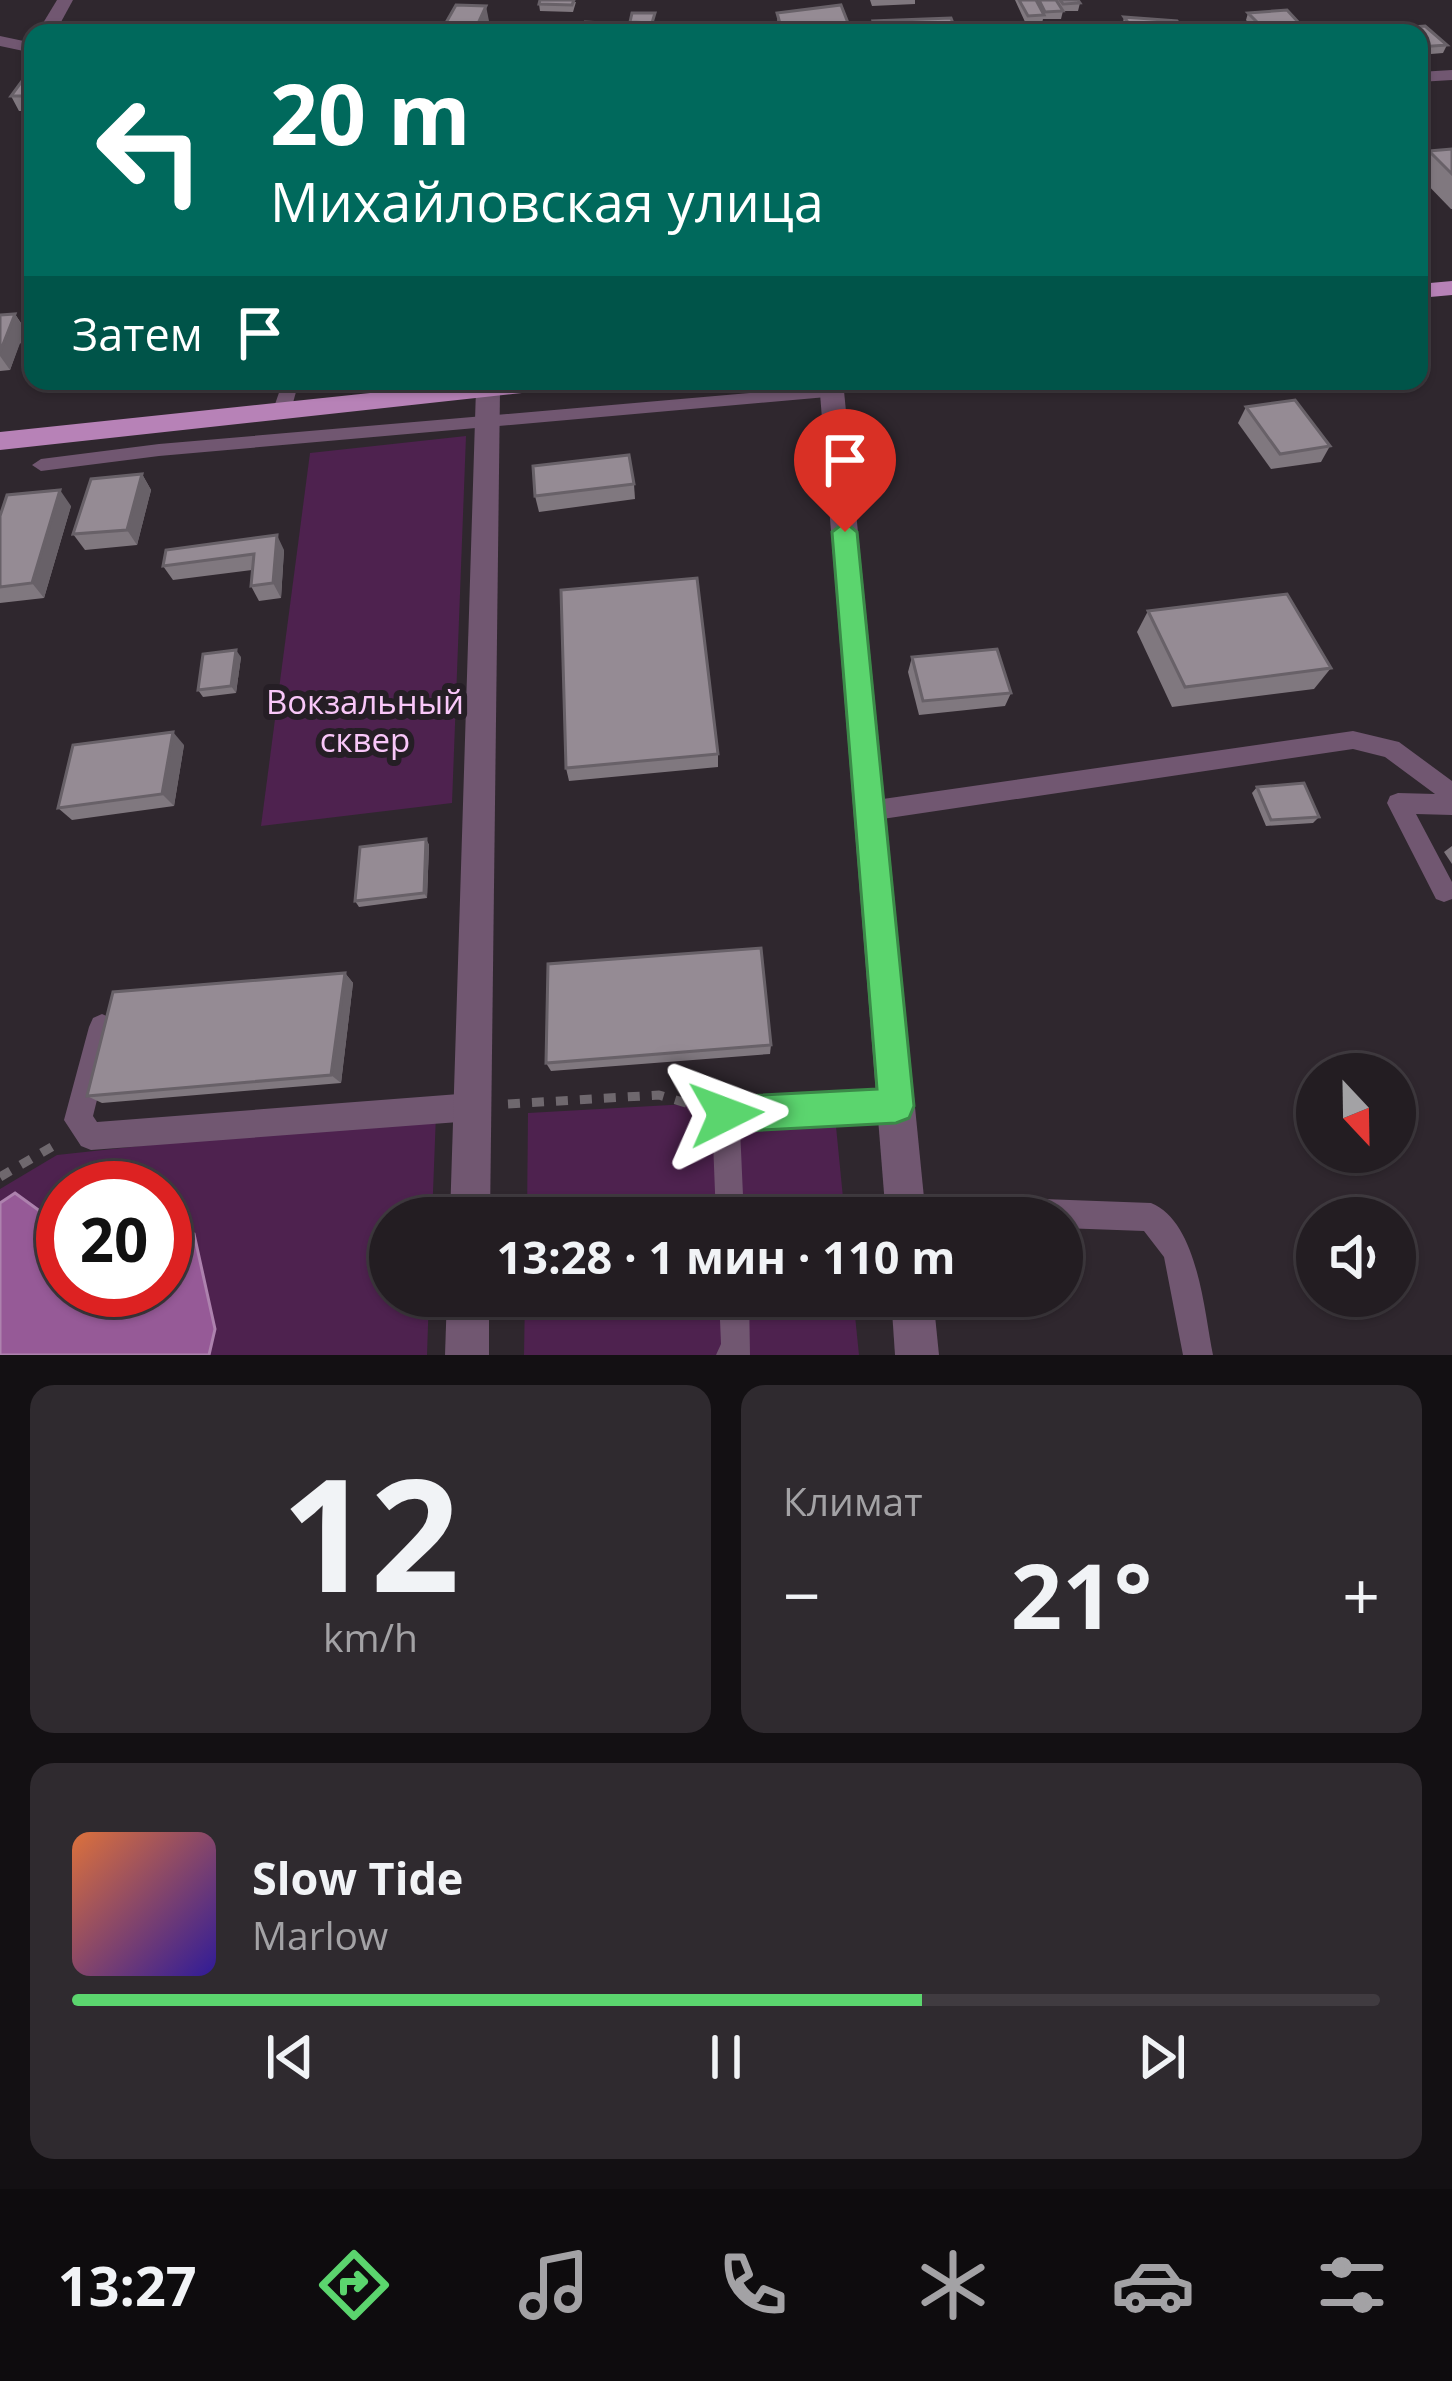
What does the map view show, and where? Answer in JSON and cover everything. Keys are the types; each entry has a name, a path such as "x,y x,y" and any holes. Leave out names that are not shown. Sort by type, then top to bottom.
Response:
{"main road":[{"path":"0,441 478,390"}],"street":[{"path":"470,1197 488,390"},
{"path":"832,390 904,1197"},
{"path":"466,1355 467,1317"},
{"path":"914,1317 917,1355"}],"lane":[{"path":"282,410 289,390"},
{"path":"41,465 796,390"},
{"path":"869,811 1353,740 1391,749 1452,794"},
{"path":"1444,891 1399,803 1452,805"},
{"path":"102,1027 78,1120 91,1136 472,1106"},
{"path":"729,1197 726,1114 896,1106"},
{"path":"1083,1214 1151,1217 1178,1251 1198,1355"},
{"path":"731,1355 736,1352 735,1317"}],"path":[{"path":"472,1106 659,1095 726,1114"},
{"path":"0,1177 54,1144 91,1136"}],"green space":[{"name":"Вокзальный сквер","path":"466,436 452,803 261,826 310,453"},
{"path":"833,1096 843,1197 527,1197 528,1113"},
{"path":"436,1114 433,1197 369,1197 369,1317 428,1317 427,1355 0,1355 0,1189 36,1168 36,1317 192,1317 192,1161 47,1161 57,1155"},
{"path":"525,1317 855,1317 859,1355 524,1355"}],"shaded area":[{"path":"15,1193 36,1208 36,1317 192,1317 194,1234 215,1329 209,1355 0,1355 0,1203"}],"building":[{"path":"540,0 574,0 572,5 539,4"},
{"path":"1019,0 1036,0 1044,15 1028,16"},
{"path":"1039,0 1056,0 1063,11 1045,12"},
{"path":"456,5 486,6 478,24 445,24"},
{"path":"841,5 848,23 780,24 777,13"},
{"path":"1287,10 1299,23 1259,24 1248,13"},
{"path":"632,13 655,13 652,23 630,22"},
{"path":"1124,17 1179,24 1129,24"},
{"path":"951,18 953,24 874,24"},
{"path":"1428,29 1447,45 1428,46"},
{"path":"24,78 24,96 11,96"},
{"path":"1452,149 1452,174 1429,151"},
{"path":"15,314 0,352 0,315"},
{"path":"1295,400 1330,446 1280,454 1246,407"},
{"path":"629,455 634,484 535,496 533,466"},
{"path":"142,474 127,530 73,534 91,479"},
{"path":"60,490 32,583 0,587 0,516 7,495"},
{"path":"277,535 273,583 251,586 254,554 163,566 166,550"},
{"path":"697,578 718,754 566,768 561,590"},
{"path":"1287,594 1331,668 1185,687 1148,611"},
{"path":"997,649 1011,693 923,701 912,657"},
{"path":"236,650 231,686 198,690 203,654"},
{"path":"173,732 162,794 58,808 73,745"},
{"path":"1304,783 1319,817 1271,820 1257,787"},
{"path":"426,839 424,893 355,901 360,847"},
{"path":"761,948 771,1045 546,1063 548,964"},
{"path":"345,973 331,1075 87,1096 113,992"}],"route":[{"path":"726,1114 896,1106 845,532"}]}
